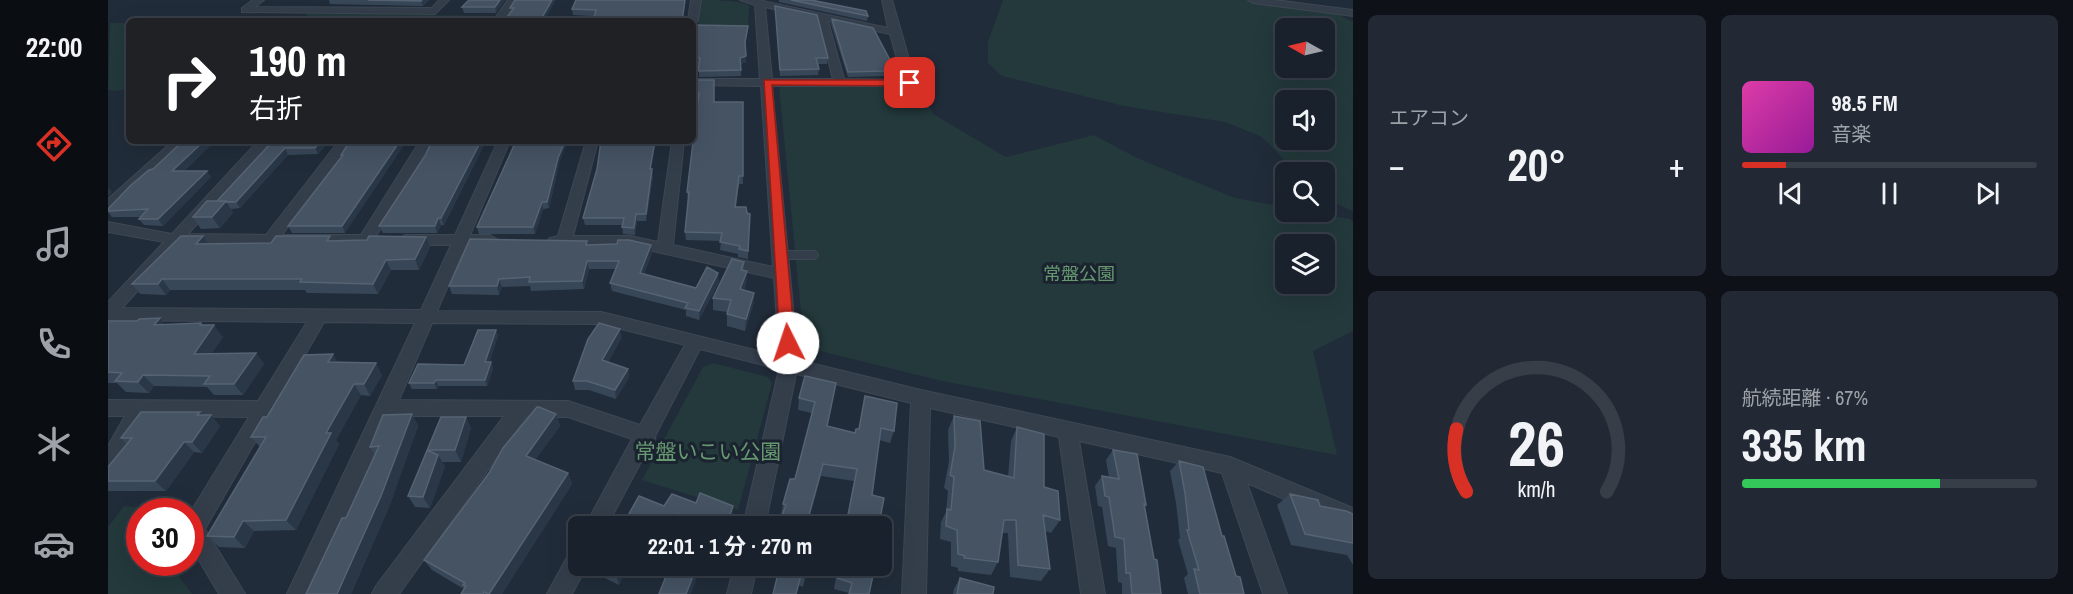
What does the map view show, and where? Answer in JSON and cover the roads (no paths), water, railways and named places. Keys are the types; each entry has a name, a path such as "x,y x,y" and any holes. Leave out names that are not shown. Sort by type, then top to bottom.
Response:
{"street":[{"path":"259,0 245,10 435,11 444,0"},
{"path":"500,18 513,0"},
{"path":"693,18 696,0"},
{"path":"745,0 894,32"},
{"path":"696,82 910,83 887,0"},
{"path":"1253,0 1353,13"},
{"path":"756,516 789,366 760,4"},
{"path":"822,18 839,83"},
{"path":"108,207 177,144"},
{"path":"108,314 173,239 262,144"},
{"path":"270,240 344,144"},
{"path":"366,240 424,144"},
{"path":"299,594 386,408 503,144"},
{"path":"564,241 591,144"},
{"path":"664,247 678,144"},
{"path":"108,227 173,239 506,240"},
{"path":"541,241 630,241 782,274"},
{"path":"108,314 601,318 921,398 1230,466 1353,519"},
{"path":"233,594 193,529 318,316"},
{"path":"602,516 647,436 696,341"},
{"path":"915,594 921,398"},
{"path":"108,408 264,409"},
{"path":"108,466 139,408"},
{"path":"386,408 568,409 647,436"},
{"path":"384,594 520,410"},
{"path":"1068,432 1093,594"},
{"path":"1230,466 1275,594"},
{"path":"559,594 569,576"},
{"path":"740,594 744,576"}],"lane":[{"path":"781,255 814,255"}],"park label":[{"name":"常盤公園","path":"1079,274"},
{"name":"常盤いこい公園","path":"708,452"}]}
